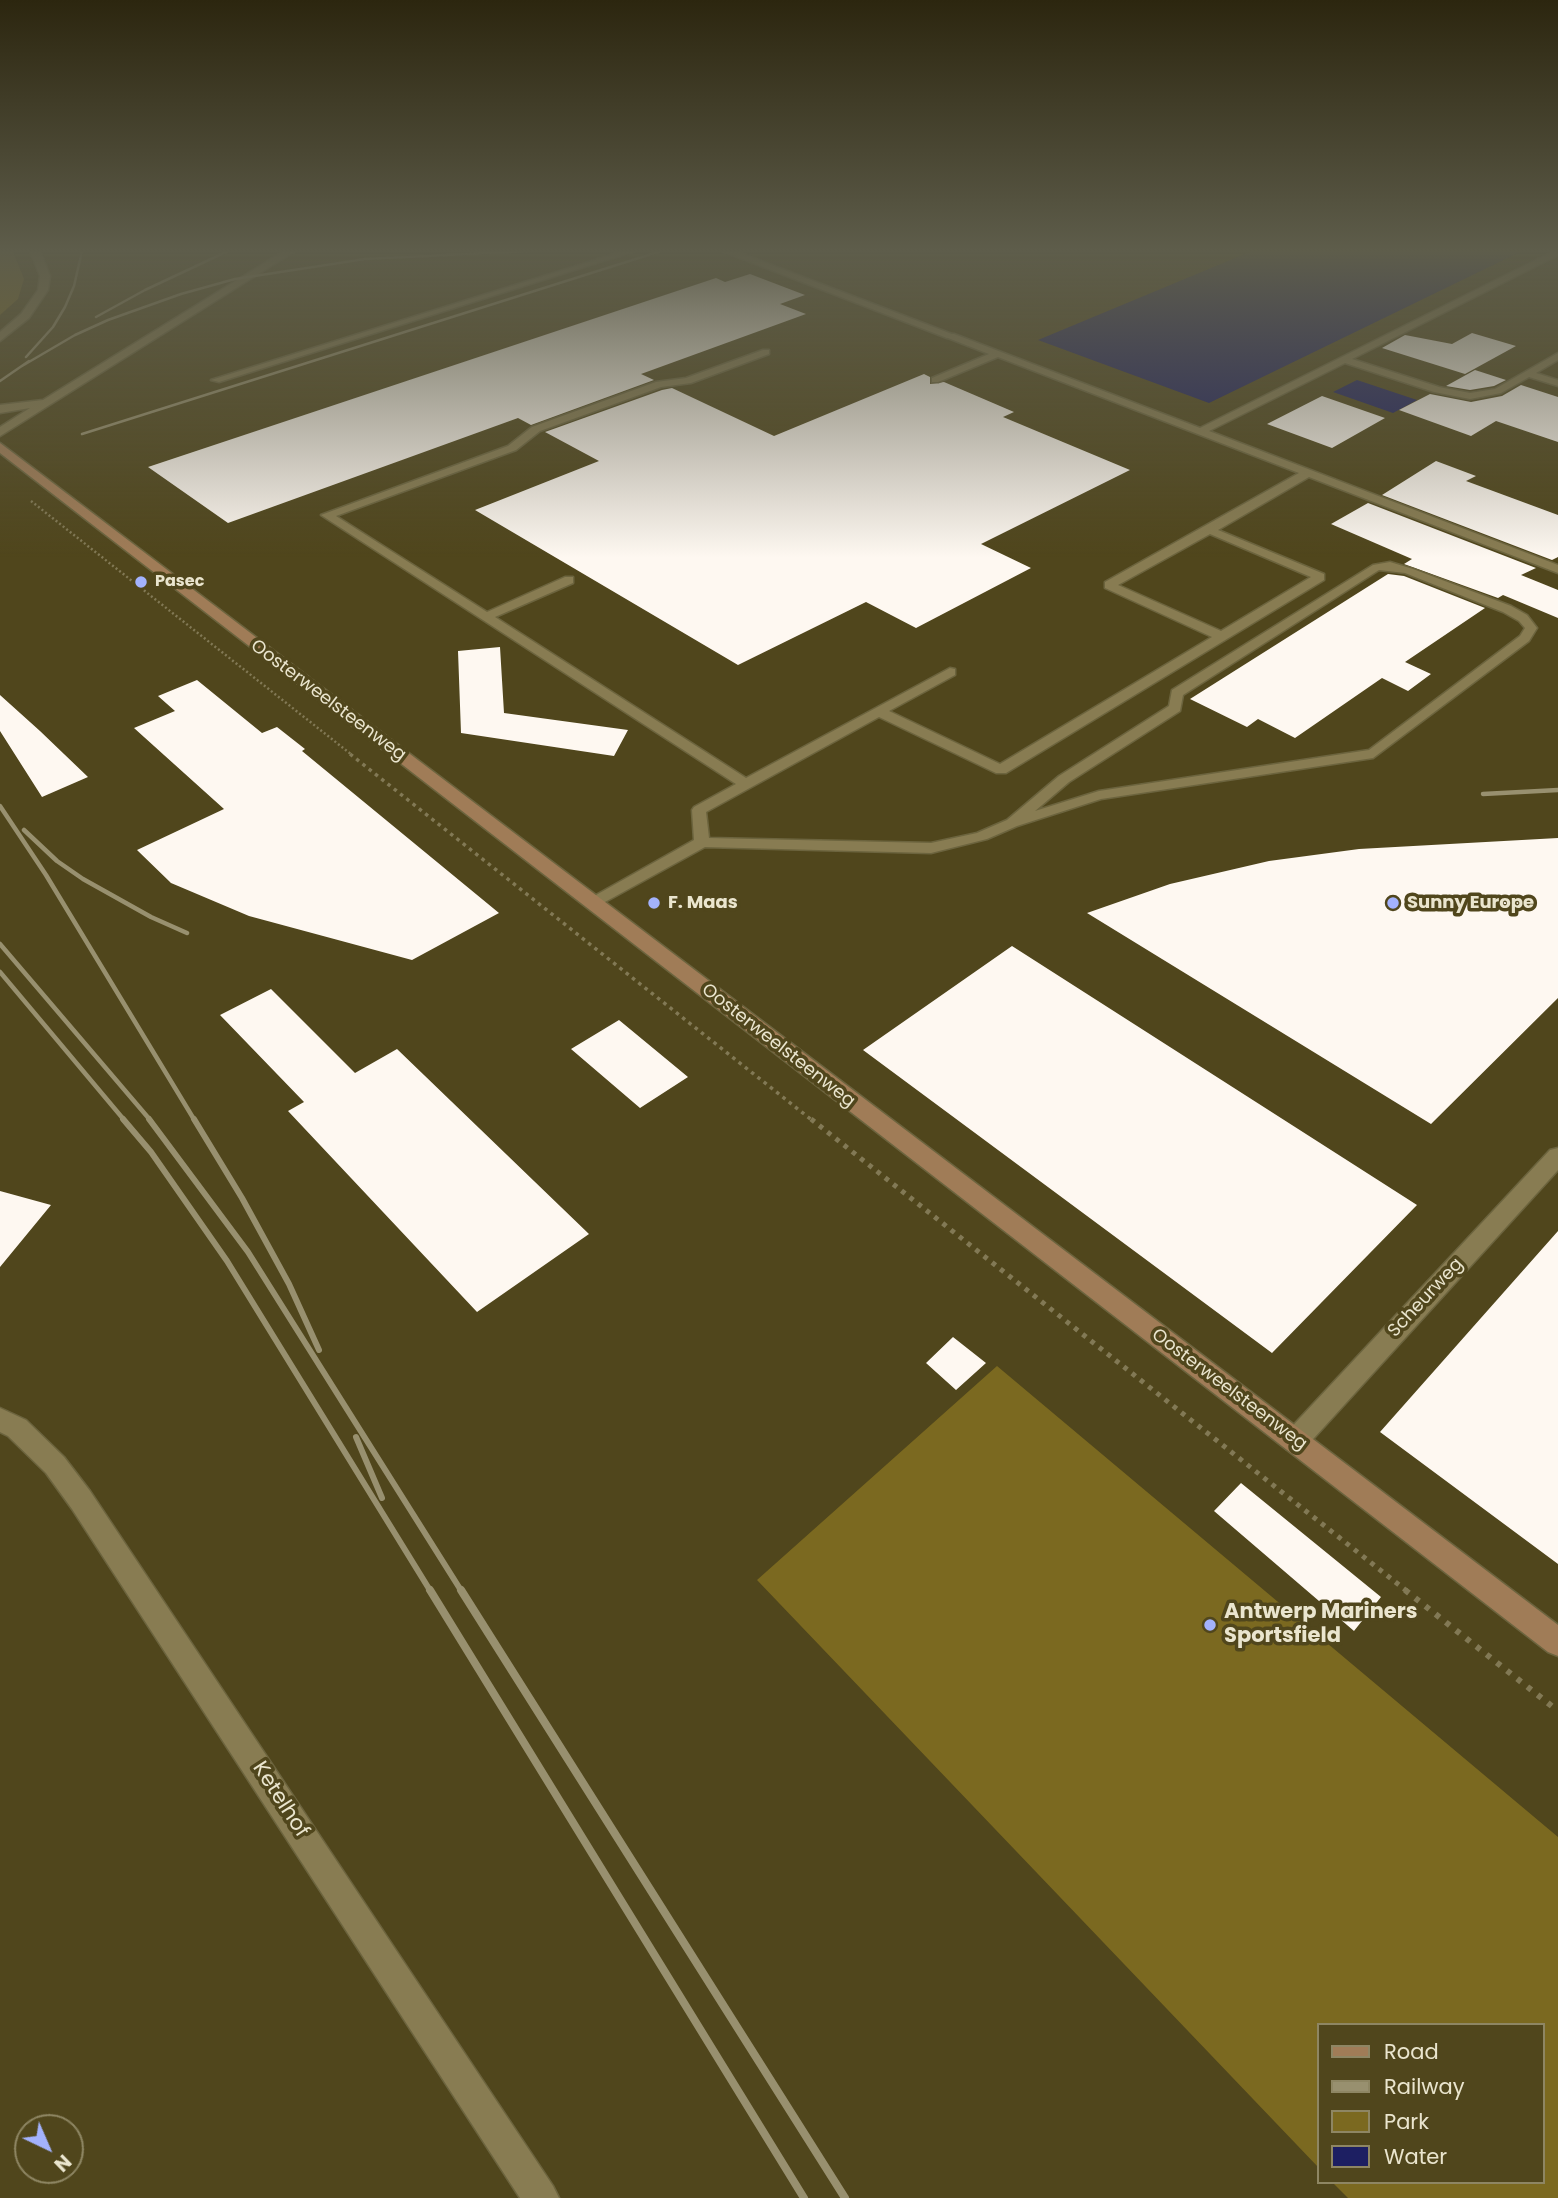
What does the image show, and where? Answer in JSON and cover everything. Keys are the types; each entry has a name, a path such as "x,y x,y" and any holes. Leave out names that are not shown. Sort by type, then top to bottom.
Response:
{"main road":[{"name":"Oosterweelsteenweg","path":"0,447 1558,1642"}],"street":[{"path":"0,432 126,354"},
{"path":"0,409 48,402"},
{"name":"Scheurweg","path":"1295,1441 1558,1156"},
{"name":"Ketelhof","path":"0,1419 17,1428 55,1465 81,1500 541,2198"}],"lane":[{"path":"216,380 301,354"},
{"path":"746,783 327,515 512,448 536,429 659,384 688,381 761,354"},
{"path":"935,380 997,354 1558,569"},
{"path":"1200,432 1354,354"},
{"path":"1343,359 1437,390 1469,396 1498,391 1558,356"},
{"path":"1528,373 1558,383"},
{"path":"1221,636 1109,584 1308,473"},
{"path":"878,711 1001,770 1320,577 1209,530"},
{"path":"594,904 702,842 931,848 982,836 1012,823 1099,795 1373,754 1525,638 1531,628 1523,618 1507,609 1409,571 1391,566 1377,567 1177,693 1175,708 1064,779 1012,823"},
{"path":"486,617 569,580"},
{"path":"702,842 699,810 950,672"}],"path":[{"path":"26,498 1558,1711"}],"green space":[{"path":"997,1366 1558,1837 1558,2198 1348,2198 1334,2184 1544,2184 1544,2023 1316,2023 1316,2165 757,1580"}],"water":[{"path":"1075,354 1311,354 1209,403"},
{"path":"1357,380 1417,400 1393,413 1333,392"}],"building":[{"path":"489,354 697,354 641,374 654,380 531,425 518,418 228,523 148,467"},
{"path":"1400,354 1502,354 1465,374"},
{"path":"1475,370 1506,380 1494,386 1470,390 1446,386"},
{"path":"924,374 930,377 930,384 944,382 1014,412 1003,417 1130,470 981,544 1031,568 916,628 866,602 738,665 475,510 599,461 545,432 662,390 672,388 774,436"},
{"path":"1521,385 1558,397 1558,442 1496,421 1471,436 1399,410 1430,394 1471,402 1502,396"},
{"path":"1322,396 1385,418 1332,448 1267,424"},
{"path":"1436,461 1476,476 1466,481 1558,515 1558,557 1552,560 1382,495"},
{"path":"1368,503 1536,568 1521,575 1558,590 1558,618 1503,595 1498,598 1404,564 1412,559 1331,524"},
{"path":"1388,574 1404,576 1485,608 1405,662 1431,674 1408,691 1382,678 1295,738 1258,719 1247,727 1190,699"},
{"path":"500,647 504,713 628,730 614,756 461,733 458,651"},
{"path":"197,680 262,733 277,727 305,749 302,751 499,913 412,960 249,916 171,883 137,850 224,809 134,728 175,711 158,696"},
{"path":"0,695 88,777 42,797 0,731"},
{"path":"1558,838 1558,998 1431,1124 1087,913 1170,884 1269,861 1359,849"},
{"path":"1012,946 1417,1205 1272,1353 863,1050"},
{"path":"271,989 355,1073 397,1049 589,1234 477,1312 288,1111 304,1102 220,1015"},
{"path":"619,1020 688,1077 640,1108 571,1049"},
{"path":"0,1191 51,1205 0,1267"},
{"path":"1558,1231 1558,1564 1380,1432"},
{"path":"953,1337 986,1363 956,1390 926,1363"},
{"path":"1241,1483 1381,1597 1354,1631 1214,1511"}],"railway":[{"path":"26,357 29,354"},
{"path":"22,366 43,354"},
{"path":"82,434 336,354"},
{"path":"0,381 29,361"},
{"path":"1483,794 1558,790"},
{"path":"0,806 46,875 195,1121"},
{"path":"24,830 57,861 83,879 151,917 187,933"},
{"path":"0,944 151,1121"},
{"path":"0,972 125,1121"},
{"path":"123,1119 151,1152 227,1261 431,1592"},
{"path":"149,1119 248,1252 462,1592"},
{"path":"194,1119 242,1198 289,1284 319,1350"},
{"path":"356,1437 382,1498"},
{"path":"430,1590 804,2198"},
{"path":"461,1590 845,2198"}],"place":[{"name":"Pasec","path":"141,582"},
{"name":"F. Maas","path":"654,903"},
{"name":"Sunny Europe","path":"1393,903"},
{"name":"Antwerp Mariners Sportsfield","path":"1210,1625"}]}
